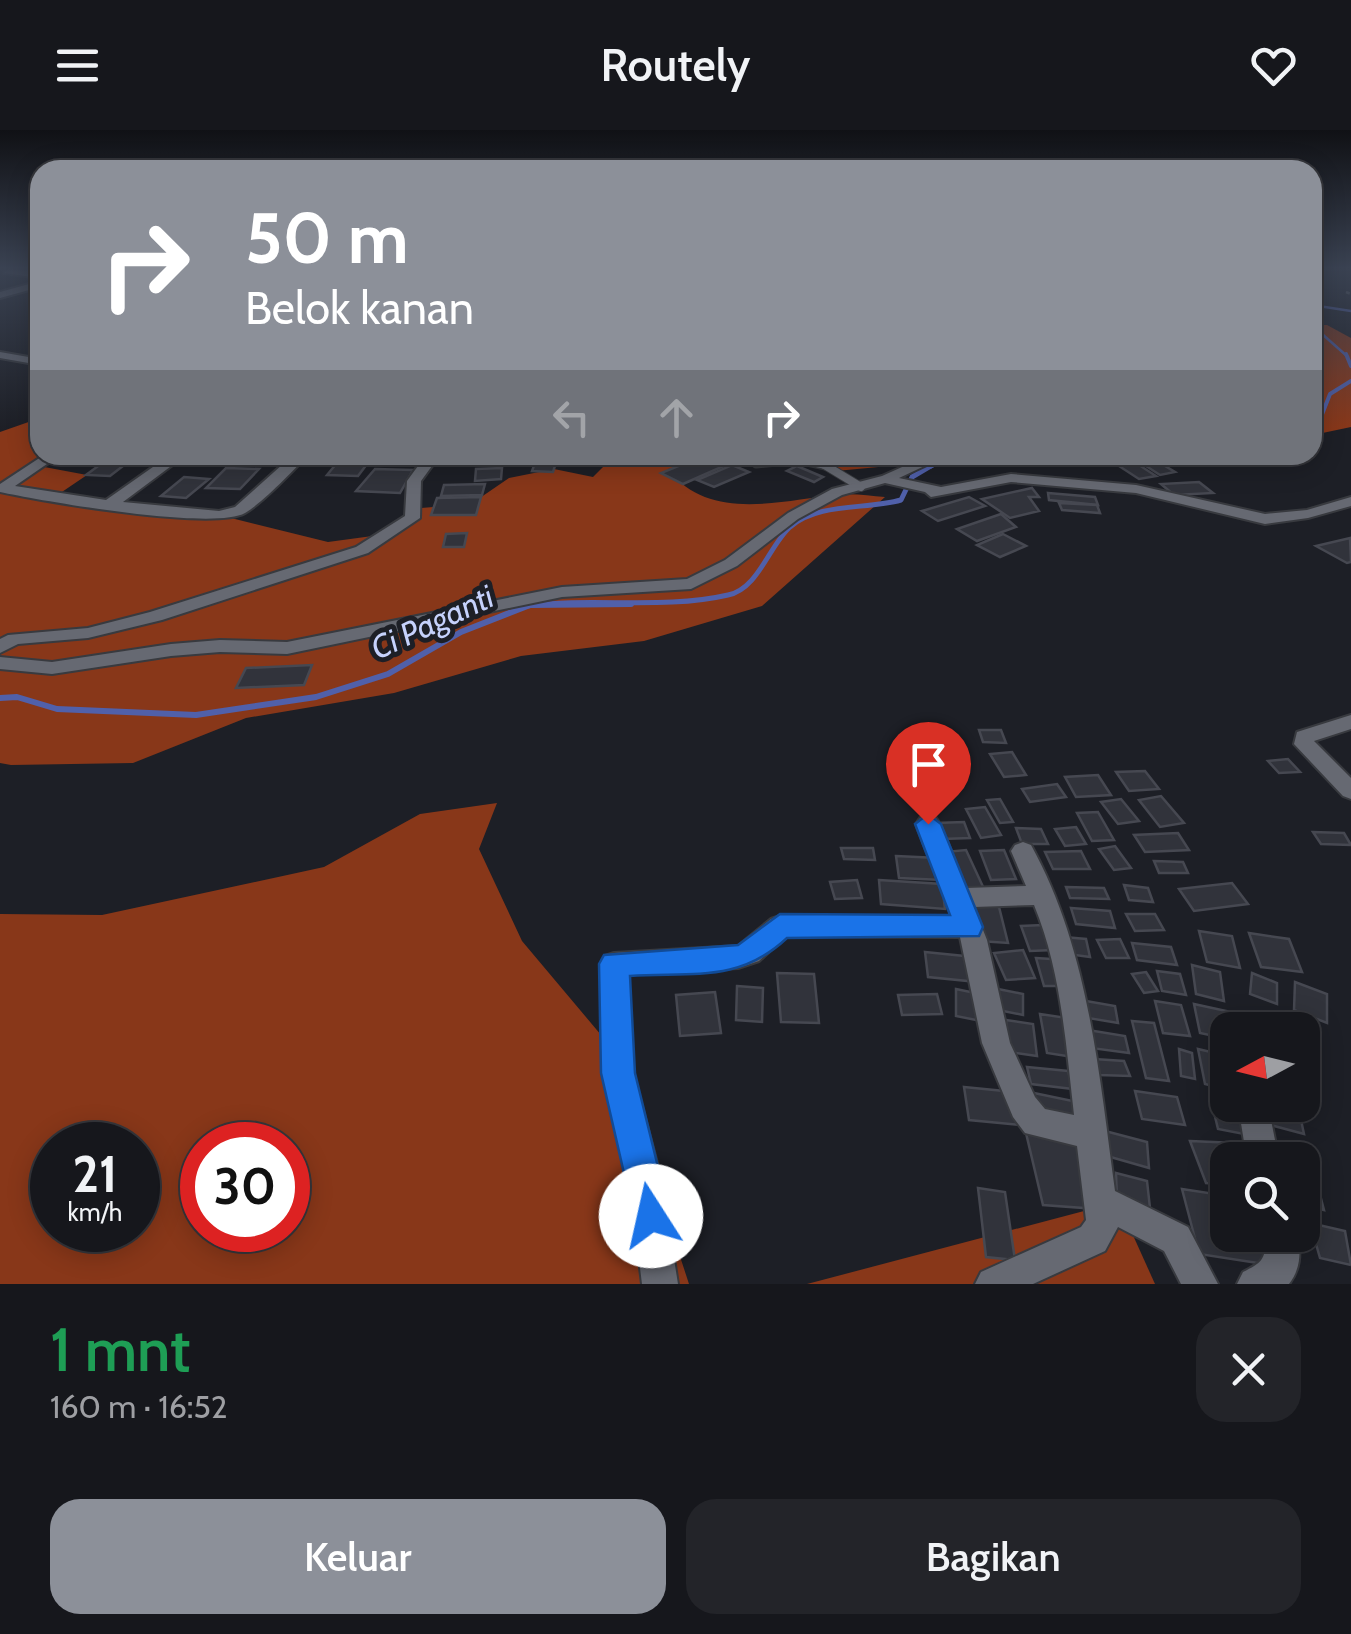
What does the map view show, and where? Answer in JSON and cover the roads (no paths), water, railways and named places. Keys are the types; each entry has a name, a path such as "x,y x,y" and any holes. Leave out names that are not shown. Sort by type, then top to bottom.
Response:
{"street":[{"path":"0,356 30,360"},
{"path":"38,465 3,488 8,493 108,505 231,514 289,465"},
{"path":"108,505 164,465"},
{"path":"0,647 40,634 119,626 362,550 412,518 414,482 426,465"},
{"path":"893,483 923,465"},
{"path":"0,663 52,668 170,650 287,648 548,594 690,584 731,563 793,516 838,492 893,483 929,490 1003,478 1096,485 1265,519 1308,514 1349,503"},
{"path":"1351,722 1311,733 1304,737 1304,744 1351,791"},
{"path":"928,824 969,927 996,1042 1024,1107 1036,1122 1094,1134"},
{"path":"994,1284 1093,1239 1103,1224 1078,1026 1056,926 1023,851"},
{"path":"957,898 1044,895"},
{"path":"660,1284 645,1178 618,1073 614,964 738,957 750,953 780,926 969,927"},
{"path":"1103,1202 1176,1239 1200,1284"},
{"path":"1255,1284 1273,1276 1283,1263 1283,1252"}],"lane":[{"path":"818,465 854,479 861,487"}],"waterway":[{"name":"Ci Paganti","path":"1322,334 1347,356"},
{"name":"Ci Paganti","path":"1347,356 1351,366"},
{"name":"Ci Paganti","path":"1322,414 1330,394 1351,381"},
{"name":"Ci Paganti","path":"546,605 678,602 728,595 747,585 783,535 802,519 829,510 901,500 912,477 932,465"},
{"name":"Ci Paganti","path":"930,467 934,465"},
{"name":"Ci Paganti","path":"546,605 631,604"},
{"name":"Ci Paganti","path":"528,606 546,605"},
{"name":"Ci Paganti","path":"528,606 546,605"},
{"name":"Ci Paganti","path":"0,698 17,697 57,709 196,715 316,697 388,674 461,632 528,606"}]}
